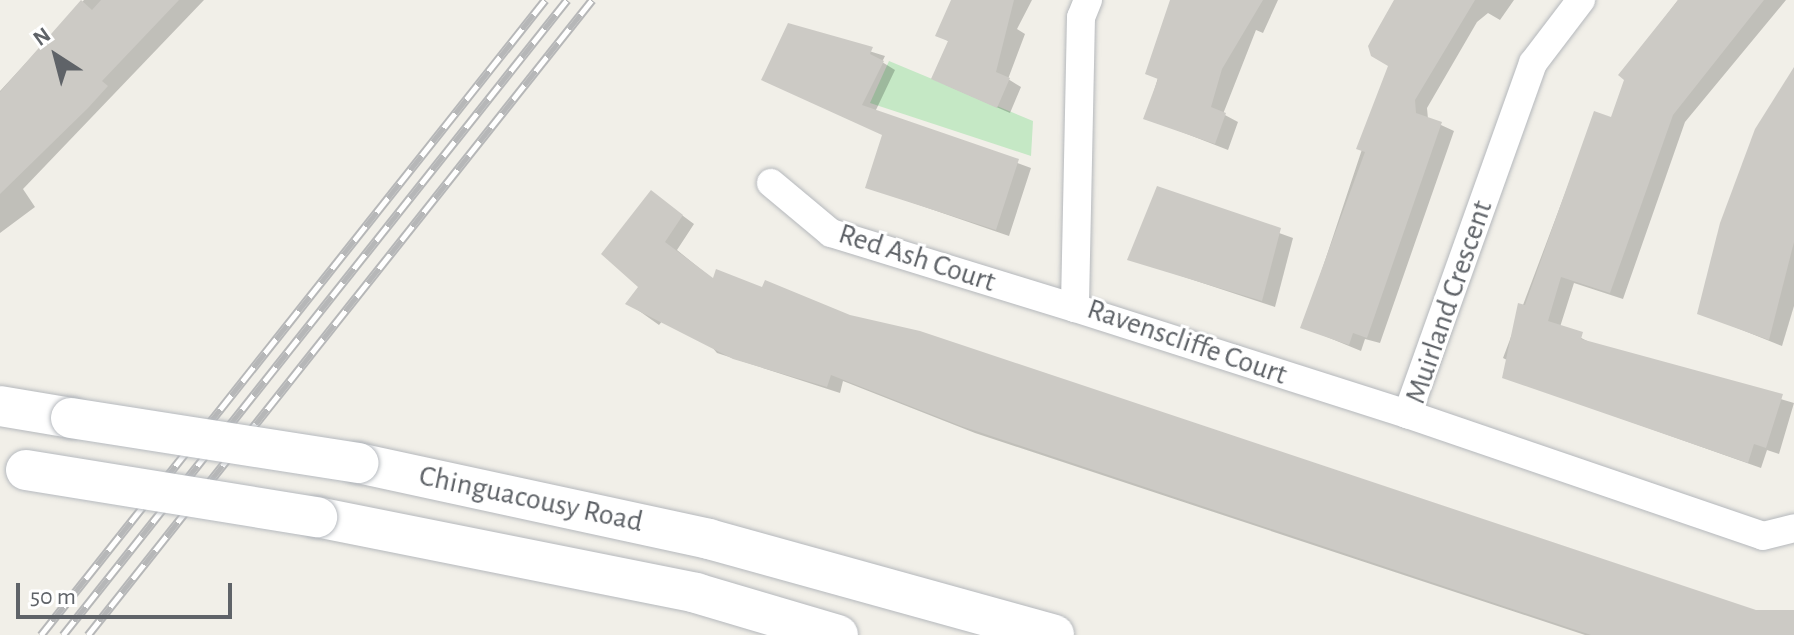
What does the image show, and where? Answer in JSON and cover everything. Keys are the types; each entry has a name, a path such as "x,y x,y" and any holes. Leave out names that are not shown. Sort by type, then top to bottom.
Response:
{"main road":[{"name":"Chinguacousy Road","path":"0,406 358,463 647,524 1054,635"},
{"name":"Chinguacousy Road","path":"13,468 317,517 681,589 838,635"}],"street":[{"name":"Ravenscliffe Court","path":"1088,0 1081,17 1075,308 1407,414"},
{"name":"Muirland Crescent","path":"1581,0 1533,63 1407,414 1763,536 1794,528"},
{"name":"Red Ash Court","path":"771,183 831,233 1075,308"}],"green space":[{"path":"889,61 1033,121 1031,156 870,103"}],"building":[{"path":"81,0 92,10 101,0 179,0 102,81 108,86 88,108 0,194 0,92"},
{"path":"951,0 1014,0 996,72 1010,78 997,108 931,79 948,41 935,36"},
{"path":"1170,0 1263,0 1222,69 1211,107 1226,113 1215,144 1143,119 1158,79 1145,74"},
{"path":"1394,0 1475,0 1415,100 1416,113 1442,122 1367,338 1353,333 1349,345 1300,328 1365,152 1356,149 1388,66 1371,56 1368,46"},
{"path":"1678,0 1764,0 1673,115 1610,293 1561,277 1548,321 1583,332 1581,339 1783,394 1766,448 1754,444 1748,463 1502,378 1518,303 1525,305 1594,111 1611,117 1624,80 1618,75"},
{"path":"788,23 873,47 870,54 884,61 862,105 1019,159 996,230 865,188 882,135 761,80"},
{"path":"1794,67 1794,242 1769,340 1697,314 1720,223 1755,129"},
{"path":"1157,186 1281,228 1262,301 1127,260"},
{"path":"651,190 683,215 665,242 713,278 716,269 762,287 765,280 850,315 920,331 1756,610 1794,610 1794,635 1591,635 961,426 831,375 827,387 733,359 625,304 638,287 601,254"}],"railway":[{"path":"41,635 545,0"},
{"path":"63,635 567,0"},
{"path":"88,635 592,0"}]}
